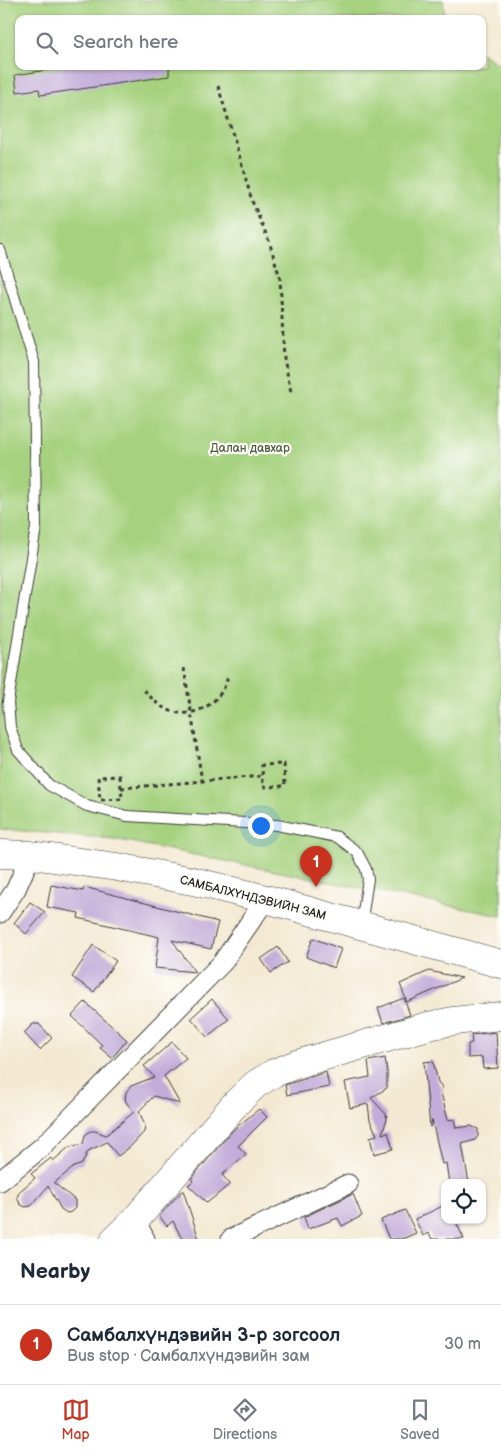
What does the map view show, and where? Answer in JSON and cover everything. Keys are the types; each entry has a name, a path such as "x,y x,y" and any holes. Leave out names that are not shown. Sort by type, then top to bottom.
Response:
{"street":[{"name":"САМБАЛХҮНДЭВИЙН ЗАМ","path":"0,854 31,855 193,881 266,899 501,964"},
{"path":"0,913 16,889 31,855"},
{"path":"0,1181 42,1146 222,963 266,899"},
{"path":"115,1239 140,1230 236,1103 256,1084 274,1072 428,1026 501,1016"},
{"path":"231,1239 348,1184"}],"lane":[{"path":"0,250 34,362 36,527 8,702 10,727 18,750 49,785 86,806 127,816 276,825 336,837 357,852 366,869 368,880 360,926"}],"path":[{"path":"218,86 252,201 269,241 280,278 284,358 292,392"},
{"path":"184,668 202,781"},
{"path":"144,690 165,709 177,713 191,713 204,709 214,700 223,690 228,676"},
{"path":"284,764 285,786 263,787 262,776 262,765 284,764"},
{"path":"120,776 121,788 122,799 100,800 98,777 120,776"},
{"path":"121,788 262,776"}],"green space":[{"name":"Далан давхар","path":"0,0 443,0 445,15 15,15 15,70 486,70 486,56 501,66 501,916 115,839 0,829"}],"building":[{"path":"48,70 169,70 169,76 40,95 39,89 17,92 15,75"},
{"path":"51,885 83,891 84,887 218,922 211,949 172,940 195,972 155,968 159,937 78,918 79,913 47,907"},
{"path":"30,902 45,912 26,934 14,923"},
{"path":"313,938 341,949 334,968 306,957"},
{"path":"93,945 116,961 94,992 72,977"},
{"path":"278,947 288,962 271,973 261,959"},
{"path":"429,971 462,978 407,1002 400,984"},
{"path":"404,998 410,1015 383,1023 378,1008"},
{"path":"212,999 229,1019 207,1037 191,1018"},
{"path":"85,1002 127,1040 112,1058 100,1048 102,1045 72,1016"},
{"path":"33,1024 39,1024 52,1038 40,1050 24,1033"},
{"path":"496,1032 498,1068 483,1069 482,1057 468,1058 468,1044 472,1043 471,1035"},
{"path":"172,1042 186,1058 164,1076 180,1104 154,1096 139,1111 145,1126 144,1132 130,1147 118,1156 107,1142 88,1151 82,1164 74,1167 54,1183 75,1200 75,1208 71,1212 67,1213 61,1209 48,1186 31,1206 25,1207 20,1204 17,1197 20,1191 35,1178 31,1174 51,1158 53,1161 69,1147 83,1144 85,1135 90,1131 106,1135 134,1112 126,1102 126,1092 131,1086 154,1077 144,1066"},
{"path":"385,1058 387,1088 371,1098 386,1114 387,1119 382,1134 388,1132 393,1149 374,1154 370,1137 377,1135 370,1120 368,1104 350,1108 345,1082 370,1077 368,1061"},
{"path":"433,1061 438,1082 442,1087 441,1093 448,1120 454,1119 456,1128 471,1126 478,1129 478,1136 475,1140 462,1144 468,1179 448,1179 446,1163 442,1164 432,1120 430,1127 424,1062"},
{"path":"326,1072 329,1087 287,1095 285,1085"},
{"path":"259,1109 267,1117 238,1146 246,1154 222,1175 230,1184 207,1203 188,1185 193,1181 191,1179 233,1130"},
{"path":"183,1190 199,1239 182,1239 173,1221 167,1226 159,1216"},
{"path":"353,1194 362,1216 342,1226 338,1218 308,1229 304,1217"},
{"path":"441,1207 441,1224 457,1224 464,1239 432,1239 429,1233 423,1236 415,1219"},
{"path":"405,1210 416,1233 402,1239 389,1239 381,1220"}],"place":[{"name":"Самбалхүндэвийн 3-р зогсоол","path":"316,887"}]}
